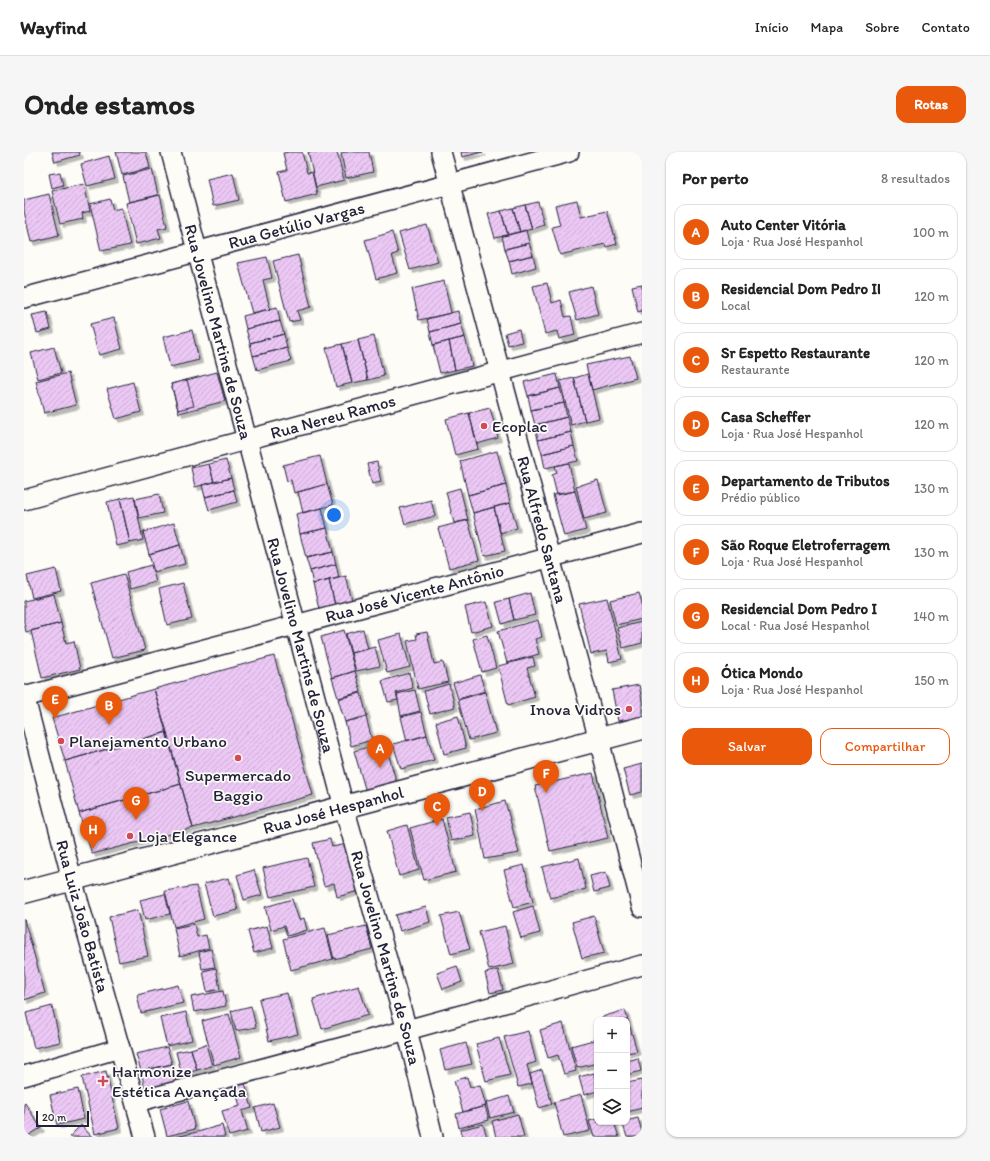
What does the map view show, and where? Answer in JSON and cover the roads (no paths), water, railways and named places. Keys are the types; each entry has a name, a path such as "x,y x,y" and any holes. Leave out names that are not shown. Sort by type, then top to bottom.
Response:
{"main road":[{"name":"Rua José Hespanhol","path":"24,892 642,728"}],"street":[{"name":"Rua Jovelino Martins de Souza","path":"172,152 344,807 407,1030 433,1137"},
{"name":"Rua Alfredo Santana","path":"441,152 599,740 642,907"},
{"name":"Rua Getúlio Vargas","path":"24,298 569,152"},
{"name":"Rua Nereu Ramos","path":"24,500 642,334"},
{"name":"Rua José Vicente Antônio","path":"24,696 642,533"},
{"name":"Rua Luiz João Batista","path":"24,696 72,879 145,1137"},
{"path":"136,1102 407,1030 642,965"},
{"path":"25,1076 120,1048"}],"place":[{"name":"Ecoplac","path":"484,426"},
{"name":"Inova Vidros","path":"629,709"},
{"name":"Departamento de Tributos","path":"55,719"},
{"name":"Residencial Dom Pedro II","path":"109,725"},
{"name":"Planejamento Urbano","path":"61,741"},
{"name":"Supermercado Baggio","path":"238,758"},
{"name":"Auto Center Vitória","path":"380,768"},
{"name":"São Roque Eletroferragem","path":"546,793"},
{"name":"Casa Scheffer","path":"482,811"},
{"name":"Residencial Dom Pedro I","path":"136,820"},
{"name":"Sr Espetto Restaurante","path":"437,826"},
{"name":"Loja Elegance","path":"130,836"},
{"name":"Ótica Mondo","path":"93,849"},
{"name":"Harmonize Estética Avançada","path":"103,1081"}]}
